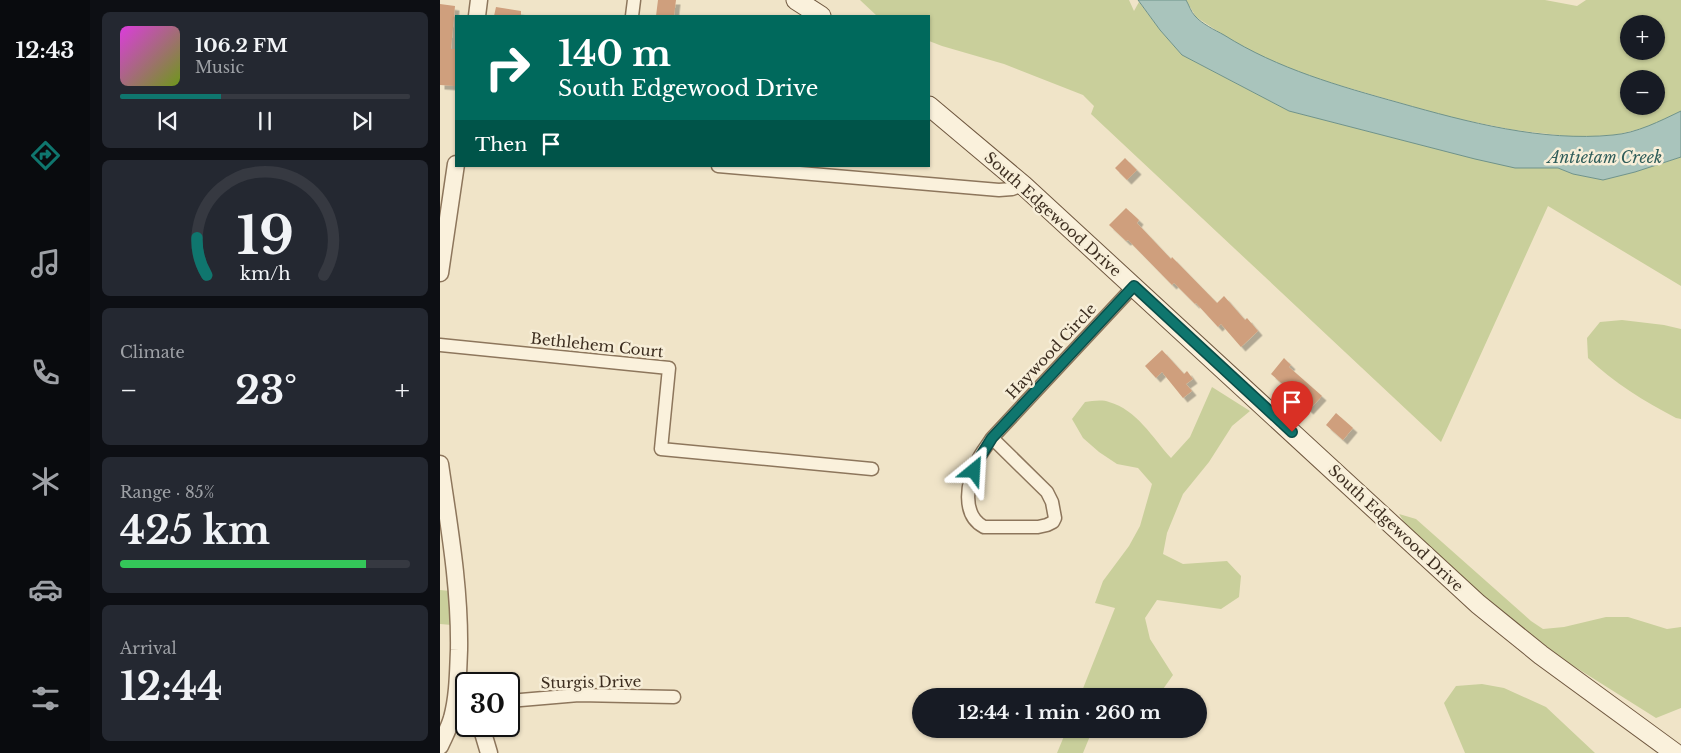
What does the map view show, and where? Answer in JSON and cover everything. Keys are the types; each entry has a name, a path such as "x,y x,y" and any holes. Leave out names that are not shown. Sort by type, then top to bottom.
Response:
{"main road":[{"path":"796,0 818,15"},
{"name":"South Edgewood Drive","path":"930,107 1023,185 1478,604 1541,655 1675,753"}],"street":[{"path":"477,15 479,0"},
{"path":"632,15 634,0"},
{"path":"440,274 456,167"},
{"path":"736,167 1000,190 1012,189 1023,185"},
{"name":"Haywood Circle","path":"992,438 1047,492 1055,511 1053,522 1038,527 984,527 972,518 969,509 970,481 977,462 992,438 1134,286"},
{"name":"Bethlehem Court","path":"440,346 669,368 661,449 872,469"},
{"path":"440,464 454,557 461,672"},
{"name":"Sturgis Drive","path":"520,700 579,695 674,697"},
{"path":"440,746 455,710"},
{"path":"484,737 489,753"}],"green space":[{"path":"860,0 1129,0 1134,11 1139,2 1182,55 1289,111 1476,159 1558,168 1573,174 1603,180 1681,157 1681,286 1548,206 1441,442 1091,114 1094,106 1083,95 1004,64 930,41 930,15 876,15"},
{"path":"1186,0 1545,0 1577,6 1586,0 1681,0 1681,111 1648,127 1615,135 1576,137 1514,130 1449,117 1325,81 1271,62 1231,40 1196,17"},
{"path":"1622,320 1681,329 1681,419 1664,412 1630,391 1608,376 1588,358 1587,338 1600,322"},
{"path":"1212,387 1250,411 1232,426 1209,462 1183,494 1167,533 1163,554 1183,564 1227,561 1241,576 1239,597 1221,609 1157,600 1145,618 1150,639 1173,675 1164,688 1083,688 1115,608 1095,603 1103,581 1129,546 1140,526 1152,484 1138,468 1117,464 1099,452 1083,438 1072,419 1085,402 1097,400 1109,402 1128,411 1136,418 1171,458 1190,437"},
{"path":"1399,514 1416,519 1531,621 1543,629 1564,627 1606,617 1628,617 1667,629 1681,627 1681,708 1656,718 1564,660 1419,546"},
{"path":"440,590 450,591 452,625 440,624"},
{"path":"1482,684 1504,688 1546,707 1595,753 1465,753 1444,703 1456,686"},
{"path":"1063,738 1089,738 1083,753 1057,753"}],"water":[{"name":"Antietam Creek","path":"1138,0 1186,0 1194,14 1205,24 1245,47 1287,67 1354,90 1505,129 1560,136 1613,135 1640,129 1681,111 1681,157 1603,180 1573,174 1558,168 1515,168 1289,111 1182,55 1160,30"}],"building":[{"path":"658,0 676,0 674,15 656,15"},
{"path":"440,4 455,6 451,49 455,49 455,86 440,85"},
{"path":"496,7 521,11 521,15 494,15"},
{"path":"1125,158 1137,170 1127,180 1115,168"},
{"path":"1126,208 1139,220 1137,223 1171,259 1172,257 1217,303 1224,296 1245,320 1247,318 1258,331 1241,347 1221,324 1218,327 1196,303 1174,283 1172,285 1128,240 1126,241 1109,225"},
{"path":"1162,350 1184,374 1187,371 1193,379 1186,384 1192,391 1183,398 1162,372 1156,378 1145,366"},
{"path":"1284,358 1291,365 1289,367 1322,396 1309,410 1271,374"},
{"path":"1336,413 1353,428 1343,440 1326,425"}],"route":[{"path":"974,471 977,462 992,438 1134,286 1292,432"}]}
